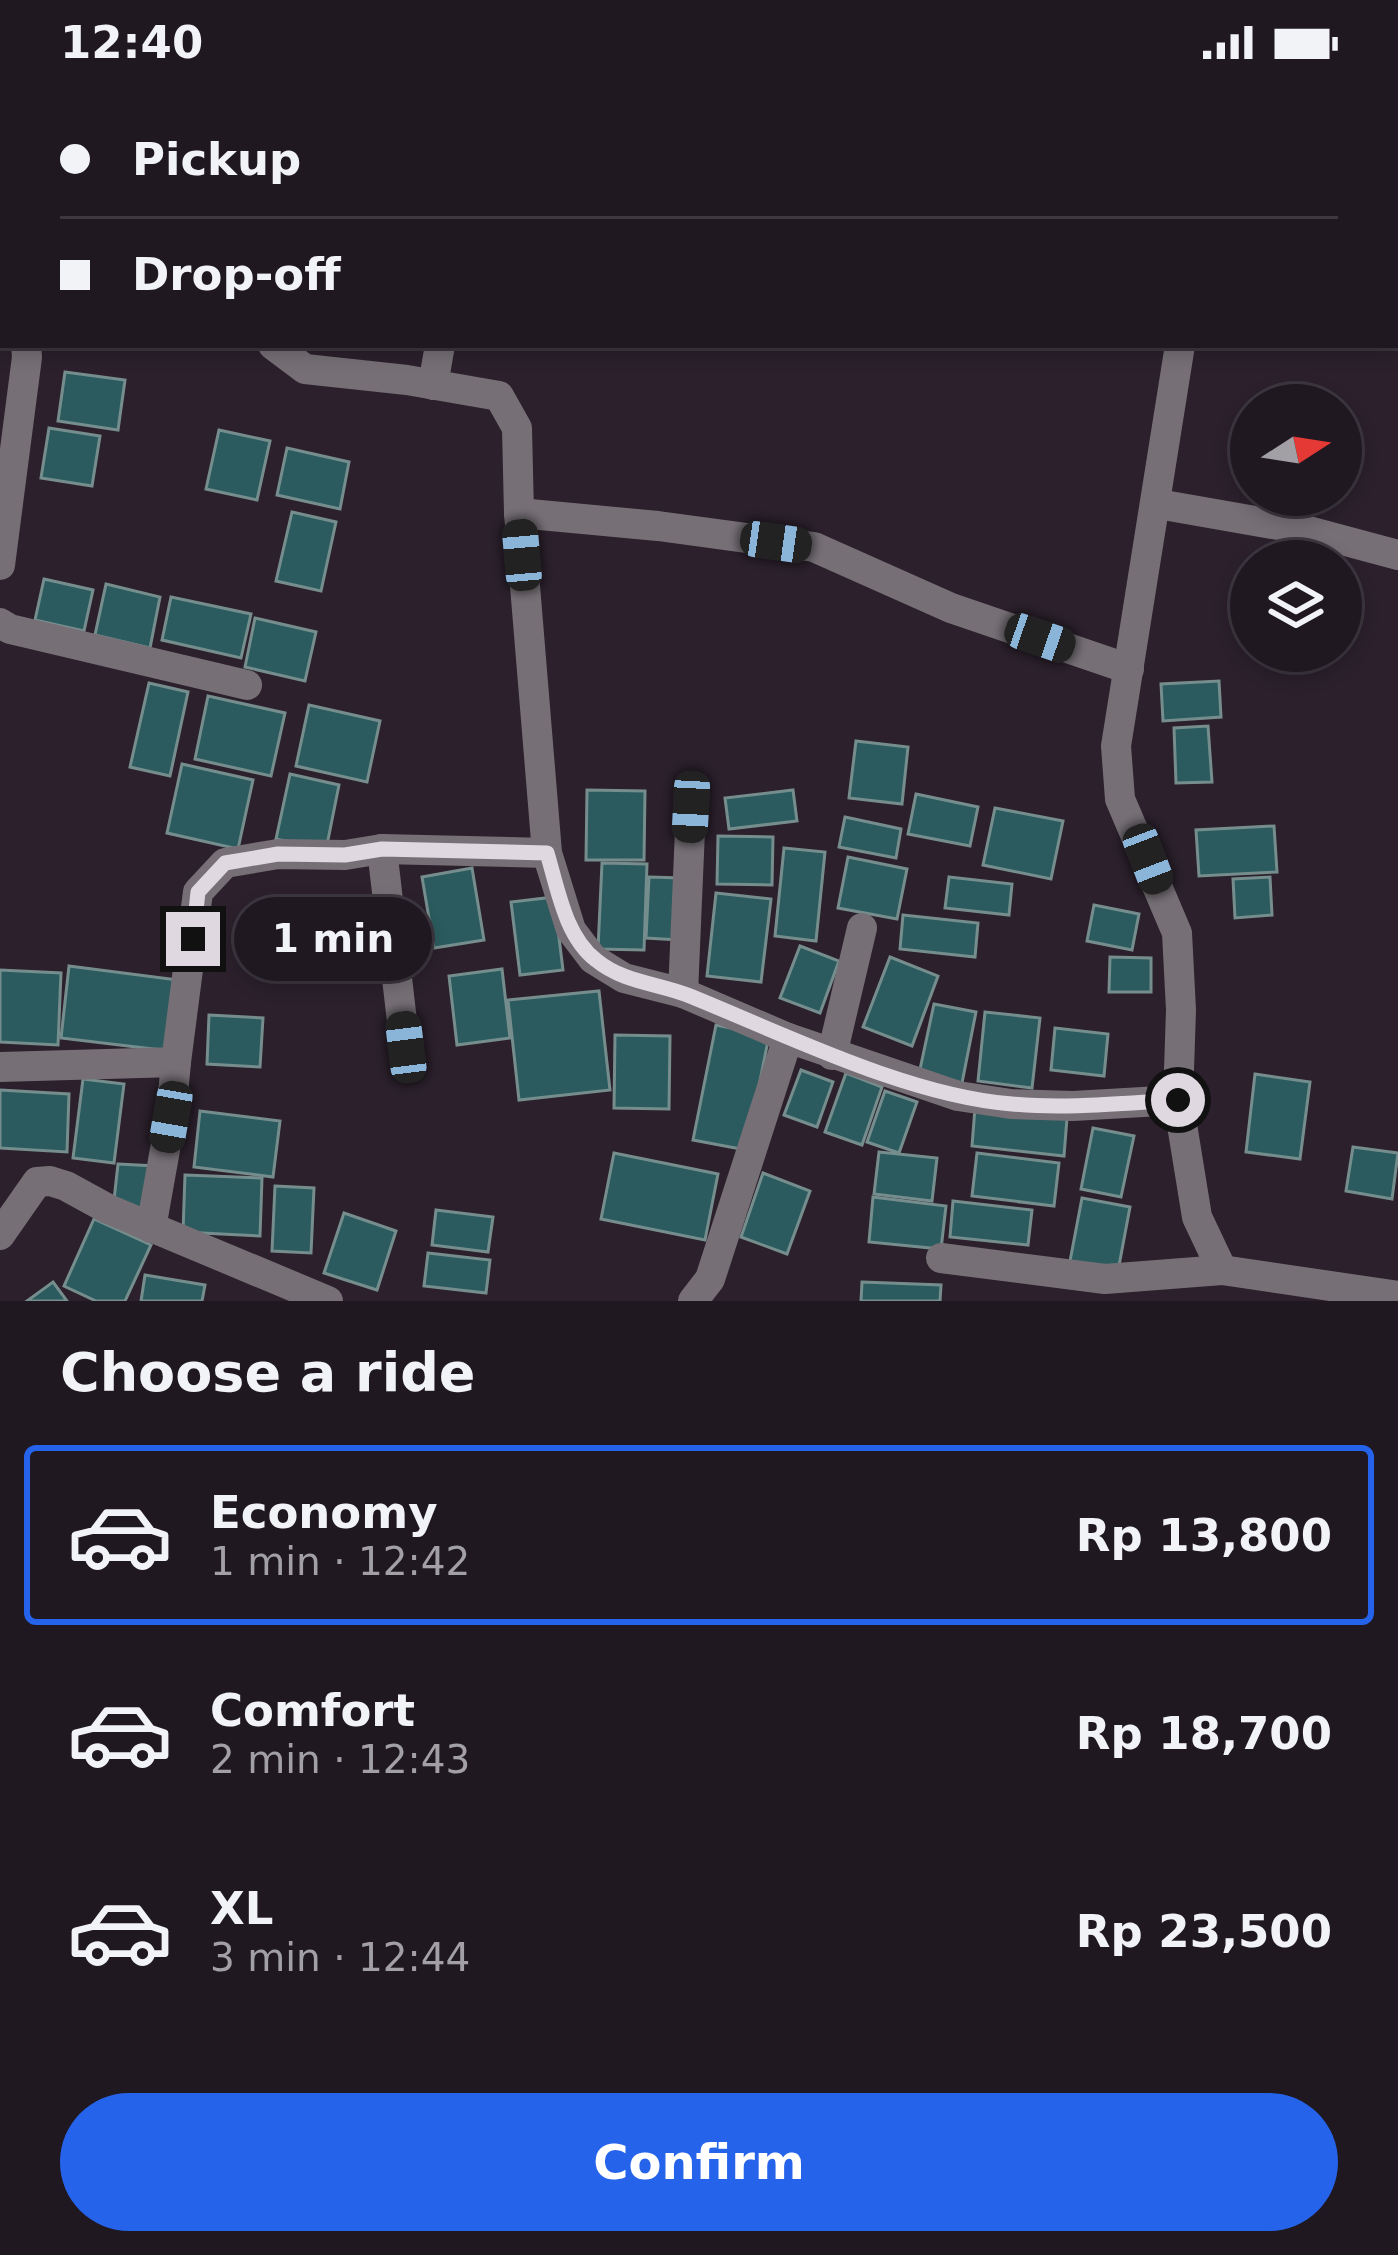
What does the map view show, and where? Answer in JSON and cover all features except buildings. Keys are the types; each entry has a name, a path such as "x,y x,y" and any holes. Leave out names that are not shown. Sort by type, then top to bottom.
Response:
{"street":[{"path":"0,565 8,412 25,348"},
{"path":"278,348 305,369 499,396 509,410 517,428 519,513 547,853 571,930 593,958 624,978 683,993 788,1038 958,1096 1073,1106 1178,1100"},
{"path":"433,385 439,348"},
{"path":"1179,348 1116,746 1120,799 1177,933 1178,1100 1197,1217 1222,1270"},
{"path":"1158,504 1301,530 1398,555"},
{"path":"519,513 814,547 951,608 1129,669"},
{"path":"0,623 247,685"},
{"path":"683,993 691,807"},
{"path":"151,1228 171,1117 198,892 225,863 256,856 345,855 382,849 547,853"},
{"path":"382,849 406,1047"},
{"path":"832,1054 862,928"},
{"path":"693,1301 710,1279 788,1038"},
{"path":"0,1067 176,1062"},
{"path":"0,1235 37,1182 50,1181 328,1301"},
{"path":"941,1258 1102,1290 1222,1270 1376,1296"}],"route":[{"path":"193,939 198,892 225,863 278,854 345,855 382,849 547,853 571,930 593,958 624,978 683,993 788,1038 958,1096 1073,1106 1178,1100"}]}
